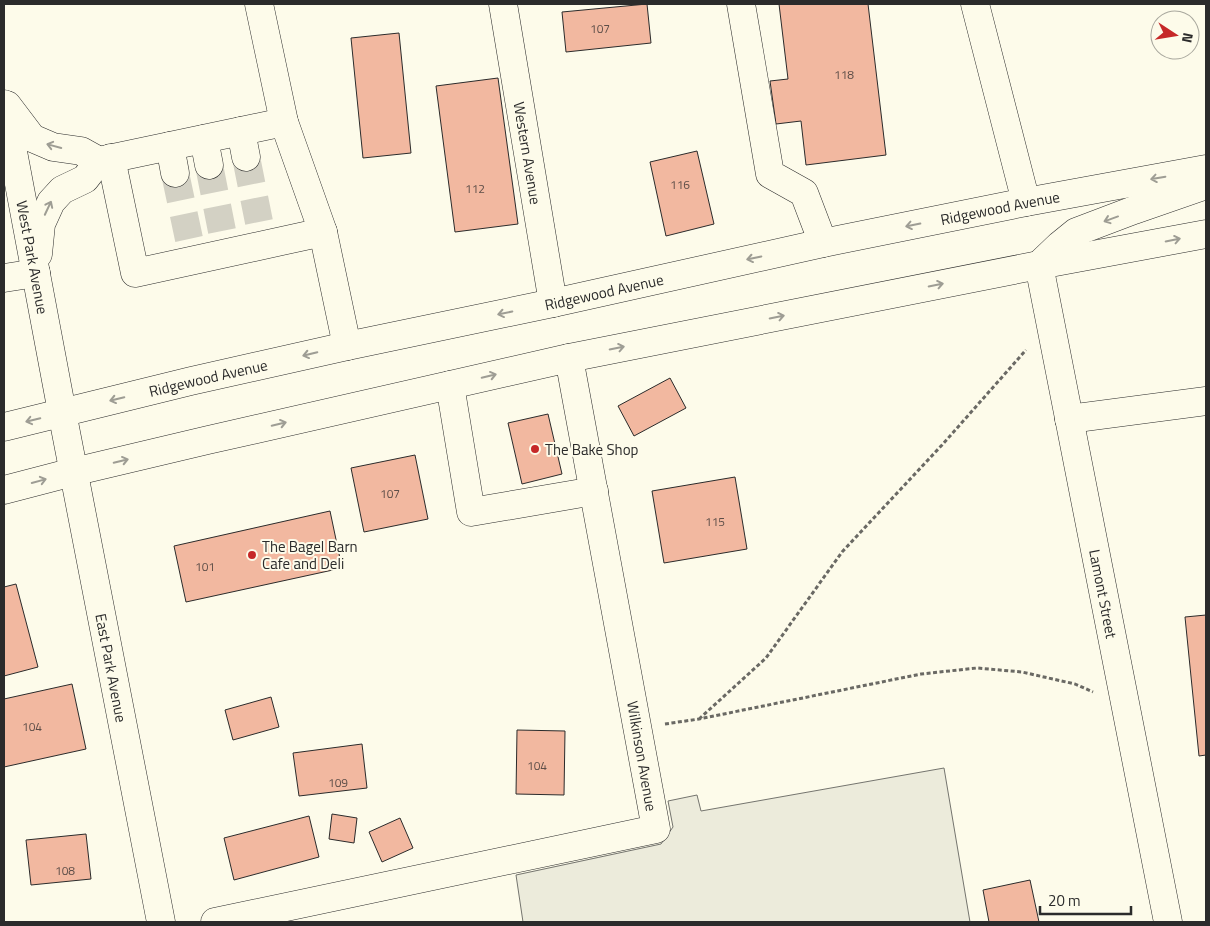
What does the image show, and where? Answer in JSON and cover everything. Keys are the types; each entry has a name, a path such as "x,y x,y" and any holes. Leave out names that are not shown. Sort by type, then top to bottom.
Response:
{"street":[{"path":"259,4 284,122 323,232 347,346"},
{"name":"Western Avenue","path":"502,4 552,303"},
{"path":"741,4 770,174 804,193 823,243"},
{"path":"975,4 1026,202"},
{"path":"4,100 32,138 54,147 81,151 105,160"},
{"name":"West Park Avenue","path":"4,104 62,412"},
{"path":"4,278 36,273 41,224 51,202 62,190 84,179 105,160 284,122"},
{"path":"240,131 246,157"},
{"path":"204,139 209,165"},
{"path":"170,146 175,173"},
{"path":"105,160 135,273 191,250 225,242 262,234 323,232"},
{"name":"Ridgewood Avenue","path":"4,427 192,381 347,346 823,243 1026,202 1206,169"},
{"path":"1039,265 1060,244 1076,232 1206,185"},
{"path":"4,490 218,438 569,358 1206,234"},
{"name":"Lamont Street","path":"1039,265 1168,922"},
{"name":"Wilkinson Avenue","path":"216,922 656,829 569,358"},
{"path":"450,385 471,512 594,490"},
{"path":"1069,419 1206,401"},
{"name":"East Park Avenue","path":"62,412 161,922"}],"path":[{"path":"699,719 766,658 842,552 942,445 1050,323"},
{"path":"637,728 699,719 921,674 977,668 1022,672 1075,684 1126,708"}],"shaded area":[{"path":"944,768 970,922 523,922 516,875 661,844 673,827 668,801 697,795 701,811"}],"building":[{"path":"647,4 651,43 566,52 562,12"},
{"path":"779,4 868,4 886,155 806,165 801,121 776,124 770,81 788,79"},
{"path":"399,33 411,153 363,158 351,38"},
{"path":"498,78 518,224 455,232 436,86"},
{"path":"697,151 714,224 666,236 650,162"},
{"path":"670,378 686,408 634,436 618,406"},
{"name":"The Bake Shop","path":"548,414 562,474 522,484 508,423"},
{"path":"415,455 428,519 364,532 351,468"},
{"path":"735,477 747,549 664,563 652,491"},
{"path":"330,511 342,568 186,602 174,546"},
{"path":"16,584 38,667 4,676 4,587"},
{"path":"1206,615 1206,755 1199,756 1185,617"},
{"path":"72,684 86,749 4,767 4,699"},
{"path":"271,697 279,727 233,740 225,710"},
{"path":"517,730 565,731 564,795 516,794"},
{"path":"362,744 367,788 299,796 293,753"},
{"path":"332,814 357,818 354,843 329,839"},
{"path":"309,816 319,857 234,880 224,838"},
{"path":"400,818 413,848 382,862 369,832"},
{"path":"86,834 91,879 31,885 26,840"},
{"path":"1030,880 1039,922 989,922 983,890"}],"tunnel":[{"path":"246,157 259,222"},
{"path":"209,165 222,231"},
{"path":"175,173 189,239"}],"place":[{"name":"The Bake Shop","path":"535,449"},
{"name":"The Bagel Barn Cafe and Deli","path":"252,555"}]}
